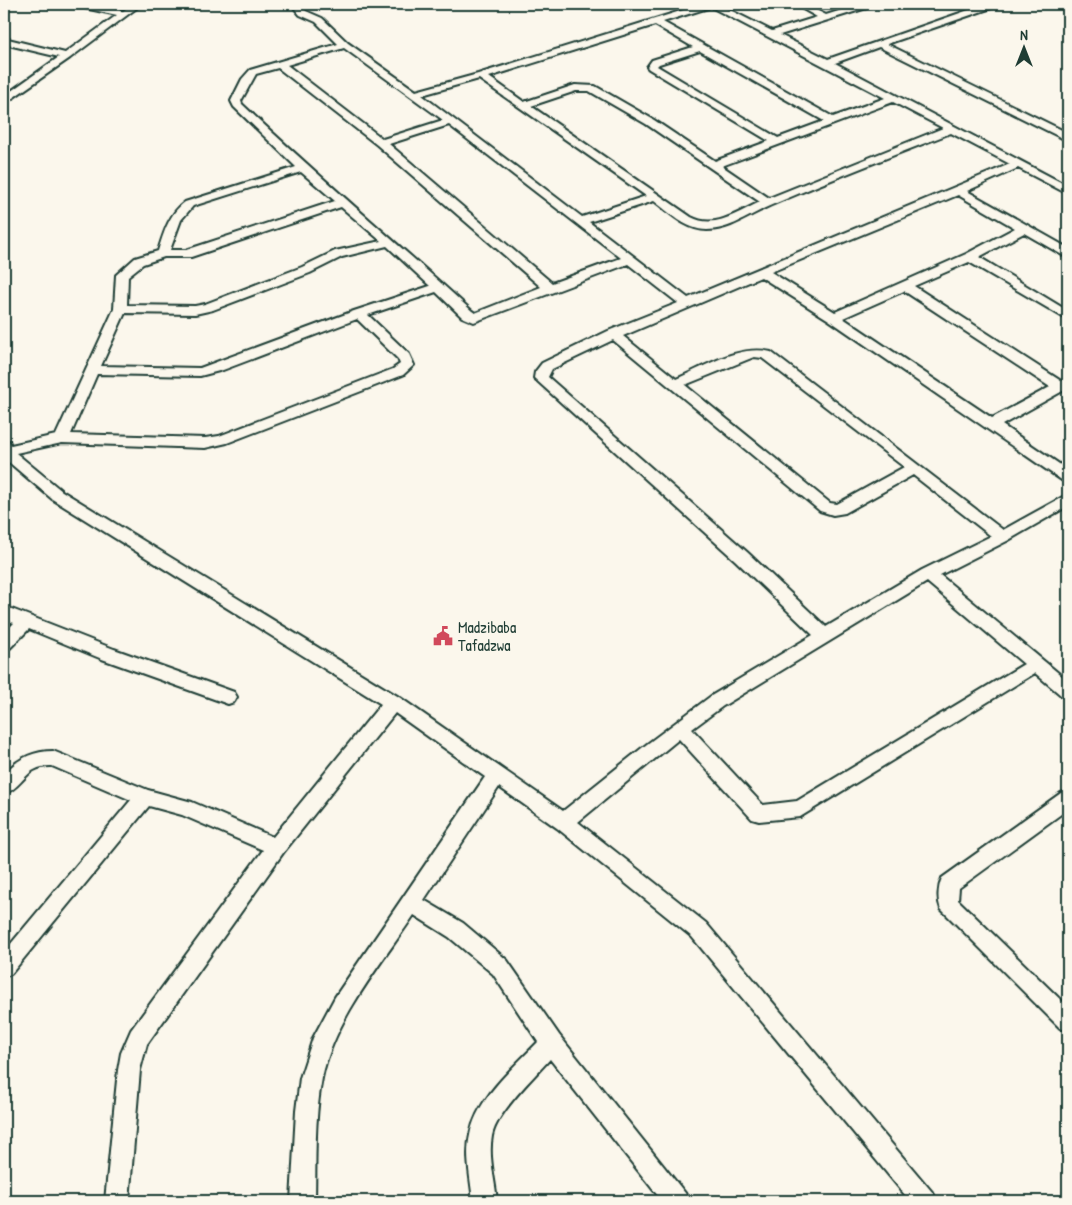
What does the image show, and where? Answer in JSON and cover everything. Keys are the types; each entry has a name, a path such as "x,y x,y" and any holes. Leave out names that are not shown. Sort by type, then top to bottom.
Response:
{"street":[{"path":"78,4 124,14"},
{"path":"4,101 138,4"},
{"path":"296,4 303,12 319,20 345,45 416,94 686,303"},
{"path":"416,94 481,76 711,4 773,34 1068,190"},
{"path":"798,4 825,18"},
{"path":"773,34 870,4"},
{"path":"969,4 980,9"},
{"path":"827,63 994,4"},
{"path":"655,21 832,121"},
{"path":"4,41 67,56"},
{"path":"879,44 1068,138"},
{"path":"345,45 279,64 250,75 236,101 241,110 303,168 389,242 437,288 474,318 630,259"},
{"path":"702,47 654,62 652,68 776,142"},
{"path":"279,64 381,143 550,288"},
{"path":"481,76 698,225 716,225 768,202 951,129"},
{"path":"524,105 575,88 591,88 650,122 768,202"},
{"path":"715,165 893,98"},
{"path":"381,143 451,121"},
{"path":"825,636 741,556 541,378 542,372 547,366 613,334 959,192 1018,164"},
{"path":"163,253 175,215 189,204 303,168"},
{"path":"959,192 1068,253"},
{"path":"582,221 655,197"},
{"path":"62,438 120,309 122,275 139,261 163,253 187,254 344,202"},
{"path":"834,317 970,257 1024,228"},
{"path":"120,309 195,310 209,307 306,270 339,254 363,250 389,242"},
{"path":"970,257 1068,316"},
{"path":"764,272 834,317 1068,477"},
{"path":"904,286 1064,385 991,425"},
{"path":"93,370 200,372 359,314 437,288"},
{"path":"4,448 62,438 204,443 222,440 398,372 407,366 404,357 359,314"},
{"path":"613,334 826,507 833,510 840,509 914,468"},
{"path":"676,384 744,355 754,353 766,355 1002,537"},
{"path":"4,448 57,495 393,702 564,822 699,930 925,1201"},
{"path":"564,822 653,749 717,701 928,574 1002,537 1068,499"},
{"path":"928,574 1068,691"},
{"path":"4,612 26,622 228,697"},
{"path":"4,643 26,622"},
{"path":"681,729 759,813 800,809 1037,664"},
{"path":"117,1201 132,1053 151,1019 276,847 393,702"},
{"path":"4,786 29,762 44,758 52,759 145,798 185,808 276,847"},
{"path":"303,1201 307,1112 311,1078 321,1046 342,1004 497,775"},
{"path":"4,967 145,798"},
{"path":"1068,799 949,884 948,903 1068,1021"},
{"path":"411,903 456,930 500,967 552,1043 677,1201"},
{"path":"485,1201 480,1149 482,1133 495,1107 552,1043"}],"place":[{"name":"Madzibaba Tafadzwa","path":"443,636"}]}
